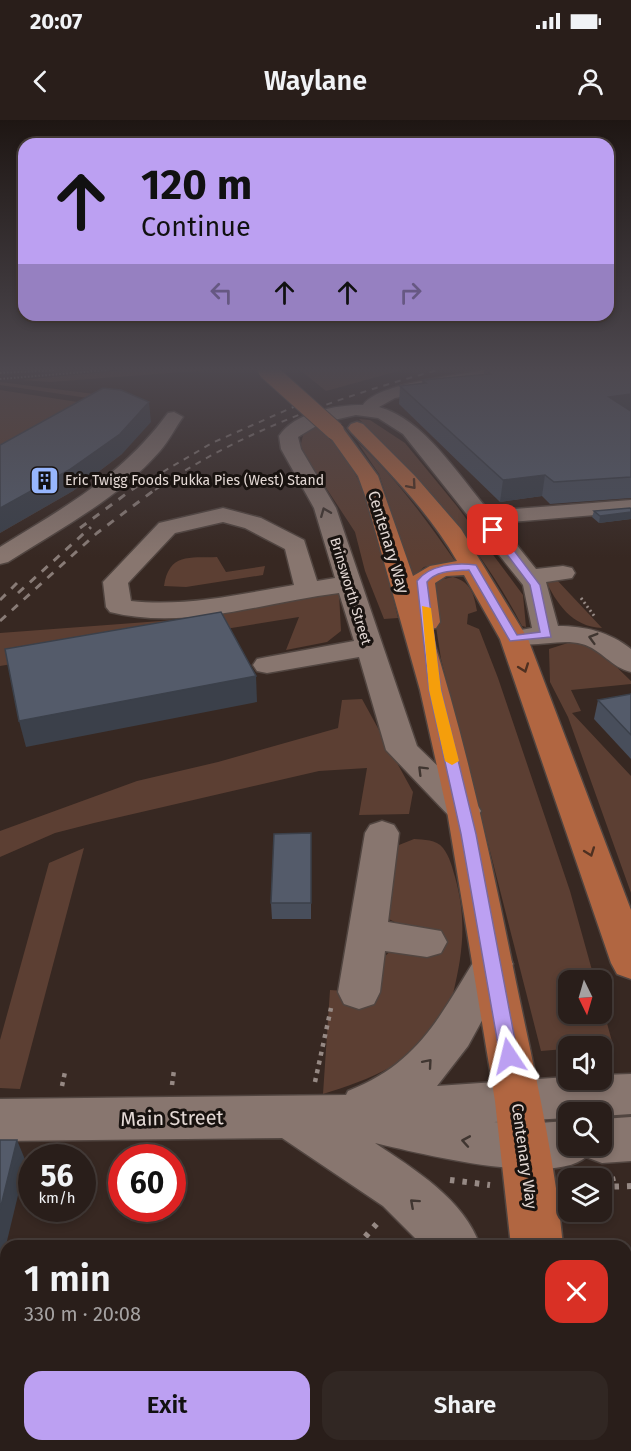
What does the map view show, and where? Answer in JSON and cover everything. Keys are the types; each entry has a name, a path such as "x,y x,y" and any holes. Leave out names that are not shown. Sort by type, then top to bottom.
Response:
{"main road":[{"name":"Centenary Way","path":"357,432 435,690 464,811 493,964 535,1145 537,1240"},
{"name":"Centenary Way","path":"362,432 453,534 514,639 621,919 631,963"},
{"path":"435,690 422,581 428,574 443,569 472,567"}],"street":[{"path":"0,557 82,505 150,450 163,432"},
{"name":"Brinsworth Street","path":"292,432 288,436 291,448 325,508 402,750 464,811"},
{"path":"412,432 535,585 547,635"},
{"path":"483,518 631,507"},
{"path":"307,588 296,544 253,523 223,514 167,528 115,582 119,607 149,612 218,605 307,588 349,584"},
{"path":"530,578 563,573"},
{"path":"514,639 572,634 595,637 613,646 631,664"},
{"path":"267,665 368,647"},
{"path":"360,983 382,833"},
{"path":"367,934 427,942"},
{"path":"315,1106 400,1090 427,1066 445,1042 493,964"},
{"name":"Main Street","path":"0,1120 315,1106 472,1143 535,1145 631,1094"},
{"path":"315,1106 425,1212 449,1240"},
{"path":"612,1140 631,1139"}],"path":[{"path":"315,1106 338,977 360,983"},
{"path":"362,1240 414,1176 535,1145"},
{"path":"612,1187 631,1186"}],"shaded area":[{"name":"Eric Twigg Foods Pukka Pies (West) Stand","path":"0,432 122,432 122,454 73,491 0,533"},
{"path":"304,432 323,432 346,457 370,502 398,618 384,619 365,571 355,532 300,448"},
{"path":"372,432 388,432 405,443 456,505 523,595 526,627 522,626 506,597 469,542 406,466"},
{"path":"358,443 410,499 455,561 424,567 413,577 379,474"},
{"path":"217,557 226,572 265,566 263,575 186,587 164,586 170,568 176,563 189,558"},
{"path":"453,577 459,579 468,585 473,594 477,611 468,614 467,624 479,629 498,678 570,891 592,970 558,970 558,1024 607,1024 611,1036 558,1036 558,1050 541,1051 441,659 432,601 433,585 439,580"},
{"path":"545,579 556,579 602,628 582,623 566,612 554,597"},
{"path":"321,591 339,593 341,631 327,642 286,650 299,617 0,666 0,633 174,620 233,612"},
{"path":"571,642 599,650 631,681 631,684 571,690 581,711 572,713 631,776 631,893 568,717 550,682 549,649"},
{"path":"362,699 413,792 409,814 359,815 367,768 319,771 55,833 0,857 0,831 137,781 218,762 338,728 342,700"},
{"path":"414,839 433,841 443,848 459,892 462,922 461,950 448,1014 434,1034 406,1058 358,1082 323,1094 330,990 359,992 382,959 412,931 385,917 392,860 399,845"},
{"path":"84,848 20,1089 0,1088 0,1040 49,863"}],"building":[{"path":"23,432 122,432 69,470 0,508 0,445"},
{"path":"451,432 631,432 631,477 554,482 545,475 503,480"},
{"path":"630,508 631,512 600,516 594,511"},
{"path":"221,612 256,676 19,721 5,649"},
{"path":"631,694 631,735 598,700"},
{"path":"311,833 311,903 271,903 274,834"},
{"path":"0,1140 17,1140 0,1210"}],"railway":[{"path":"132,490 212,443 237,432"},
{"path":"155,490 221,450 258,432"},
{"path":"80,528 134,488"},
{"path":"0,621 97,533 157,488"},
{"path":"18,593 91,527"},
{"path":"0,600 21,579"}],"slow traffic":[{"path":"425,608 435,690 452,761"}],"place":[{"name":"Eric Twigg Foods Pukka Pies (West) Stand","path":"44,480"}],"route":[{"path":"493,530 535,585 547,635 514,639 472,567 443,569 428,574 422,581 435,690 468,834 509,1056"}]}
